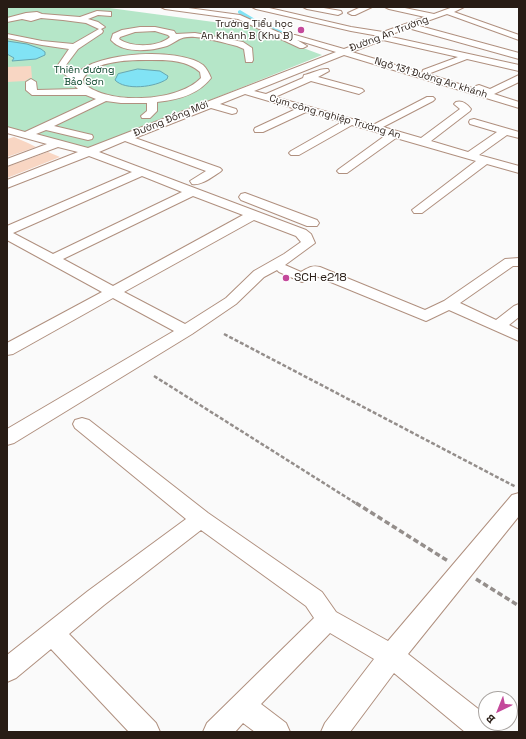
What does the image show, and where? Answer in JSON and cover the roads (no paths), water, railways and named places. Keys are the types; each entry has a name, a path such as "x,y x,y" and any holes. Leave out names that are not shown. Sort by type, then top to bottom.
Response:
{"street":[{"path":"165,7 243,16 267,10"},
{"path":"230,7 243,16 293,38 340,53 368,53 491,92 519,78"},
{"path":"256,7 383,35 519,68"},
{"path":"278,12 292,7"},
{"path":"305,7 338,13 318,20"},
{"path":"352,13 368,7"},
{"path":"389,7 431,18 441,23"},
{"name":"Đường An Trường","path":"340,53 399,28 460,7"},
{"path":"72,19 88,11 82,10"},
{"path":"448,12 519,38"},
{"path":"7,20 31,14 80,20 98,24 109,30 129,31 144,29 160,30 172,33 175,36 195,35 240,44 248,48 249,60"},
{"path":"80,20 89,16 104,16"},
{"path":"388,25 399,28"},
{"path":"408,25 467,43 519,56"},
{"path":"109,30 114,40 121,44 146,47 166,44 173,40 175,36"},
{"path":"7,36 42,43 75,47 109,30"},
{"path":"467,43 506,33"},
{"path":"384,48 403,41"},
{"path":"75,47 75,59"},
{"path":"146,47 146,57"},
{"path":"490,48 477,54 519,65"},
{"name":"Đường Đồng Mới","path":"7,184 209,104 262,85 340,53"},
{"name":"Ngõ 131 Đường An khánh","path":"340,53 519,105"},
{"path":"426,72 467,56"},
{"path":"31,82 31,90 35,93 62,91 86,92 105,98 152,100 174,96 194,89 203,84 206,75 203,69 190,62 170,58 146,57 122,59 100,64 84,71 77,80"},
{"path":"86,92 79,86 77,80 66,71 62,65 75,59 100,64"},
{"path":"267,97 334,67"},
{"path":"290,73 358,91"},
{"path":"262,85 296,94"},
{"name":"Cụm công nghiệp Trường An","path":"245,91 519,170"},
{"path":"26,135 105,98"},
{"path":"374,128 430,99"},
{"path":"146,116 152,113 154,109 152,100"},
{"path":"209,104 232,111"},
{"path":"427,143 466,109 459,104"},
{"path":"259,130 306,108"},
{"path":"295,154 351,121"},
{"path":"474,122 519,135"},
{"path":"43,126 88,137"},
{"path":"7,438 186,331 231,301 259,274 289,257 308,243 306,238 301,233 253,215 193,186 140,173 89,152 59,143 8,131"},
{"path":"470,156 506,131"},
{"path":"343,171 395,134"},
{"path":"53,259 193,186 216,170 126,138"},
{"path":"7,163 59,143"},
{"path":"418,210 485,160"},
{"path":"7,231 140,173"},
{"path":"245,197 312,223"},
{"path":"270,221 284,212"},
{"path":"7,350 253,215"},
{"path":"7,235 186,331"},
{"path":"284,269 302,278 315,270 426,316 449,304 510,262 519,262"},
{"path":"449,304 519,336"},
{"path":"498,326 519,309"},
{"path":"82,424 201,519 314,599 328,619 391,656 486,732"},
{"path":"334,732 391,656 519,501"},
{"path":"7,670 52,633 201,519"},
{"path":"216,732 328,619"},
{"path":"52,633 147,732"},
{"path":"242,706 277,732"}],"water":[{"path":"7,41 27,44 41,49 45,52 45,55 36,59 12,61 14,58 7,54"},
{"path":"138,69 160,71 168,76 167,79 162,82 141,87 126,86 115,80 118,74"}],"waterway":[{"path":"240,12 258,23 308,43"}],"place":[{"name":"Trường Tiểu học An Khánh B (Khu B)","path":"301,30"},
{"name":"SCH e218","path":"286,278"}],"park label":[{"name":"Thiên đường Bảo Sơn","path":"84,76"}]}
